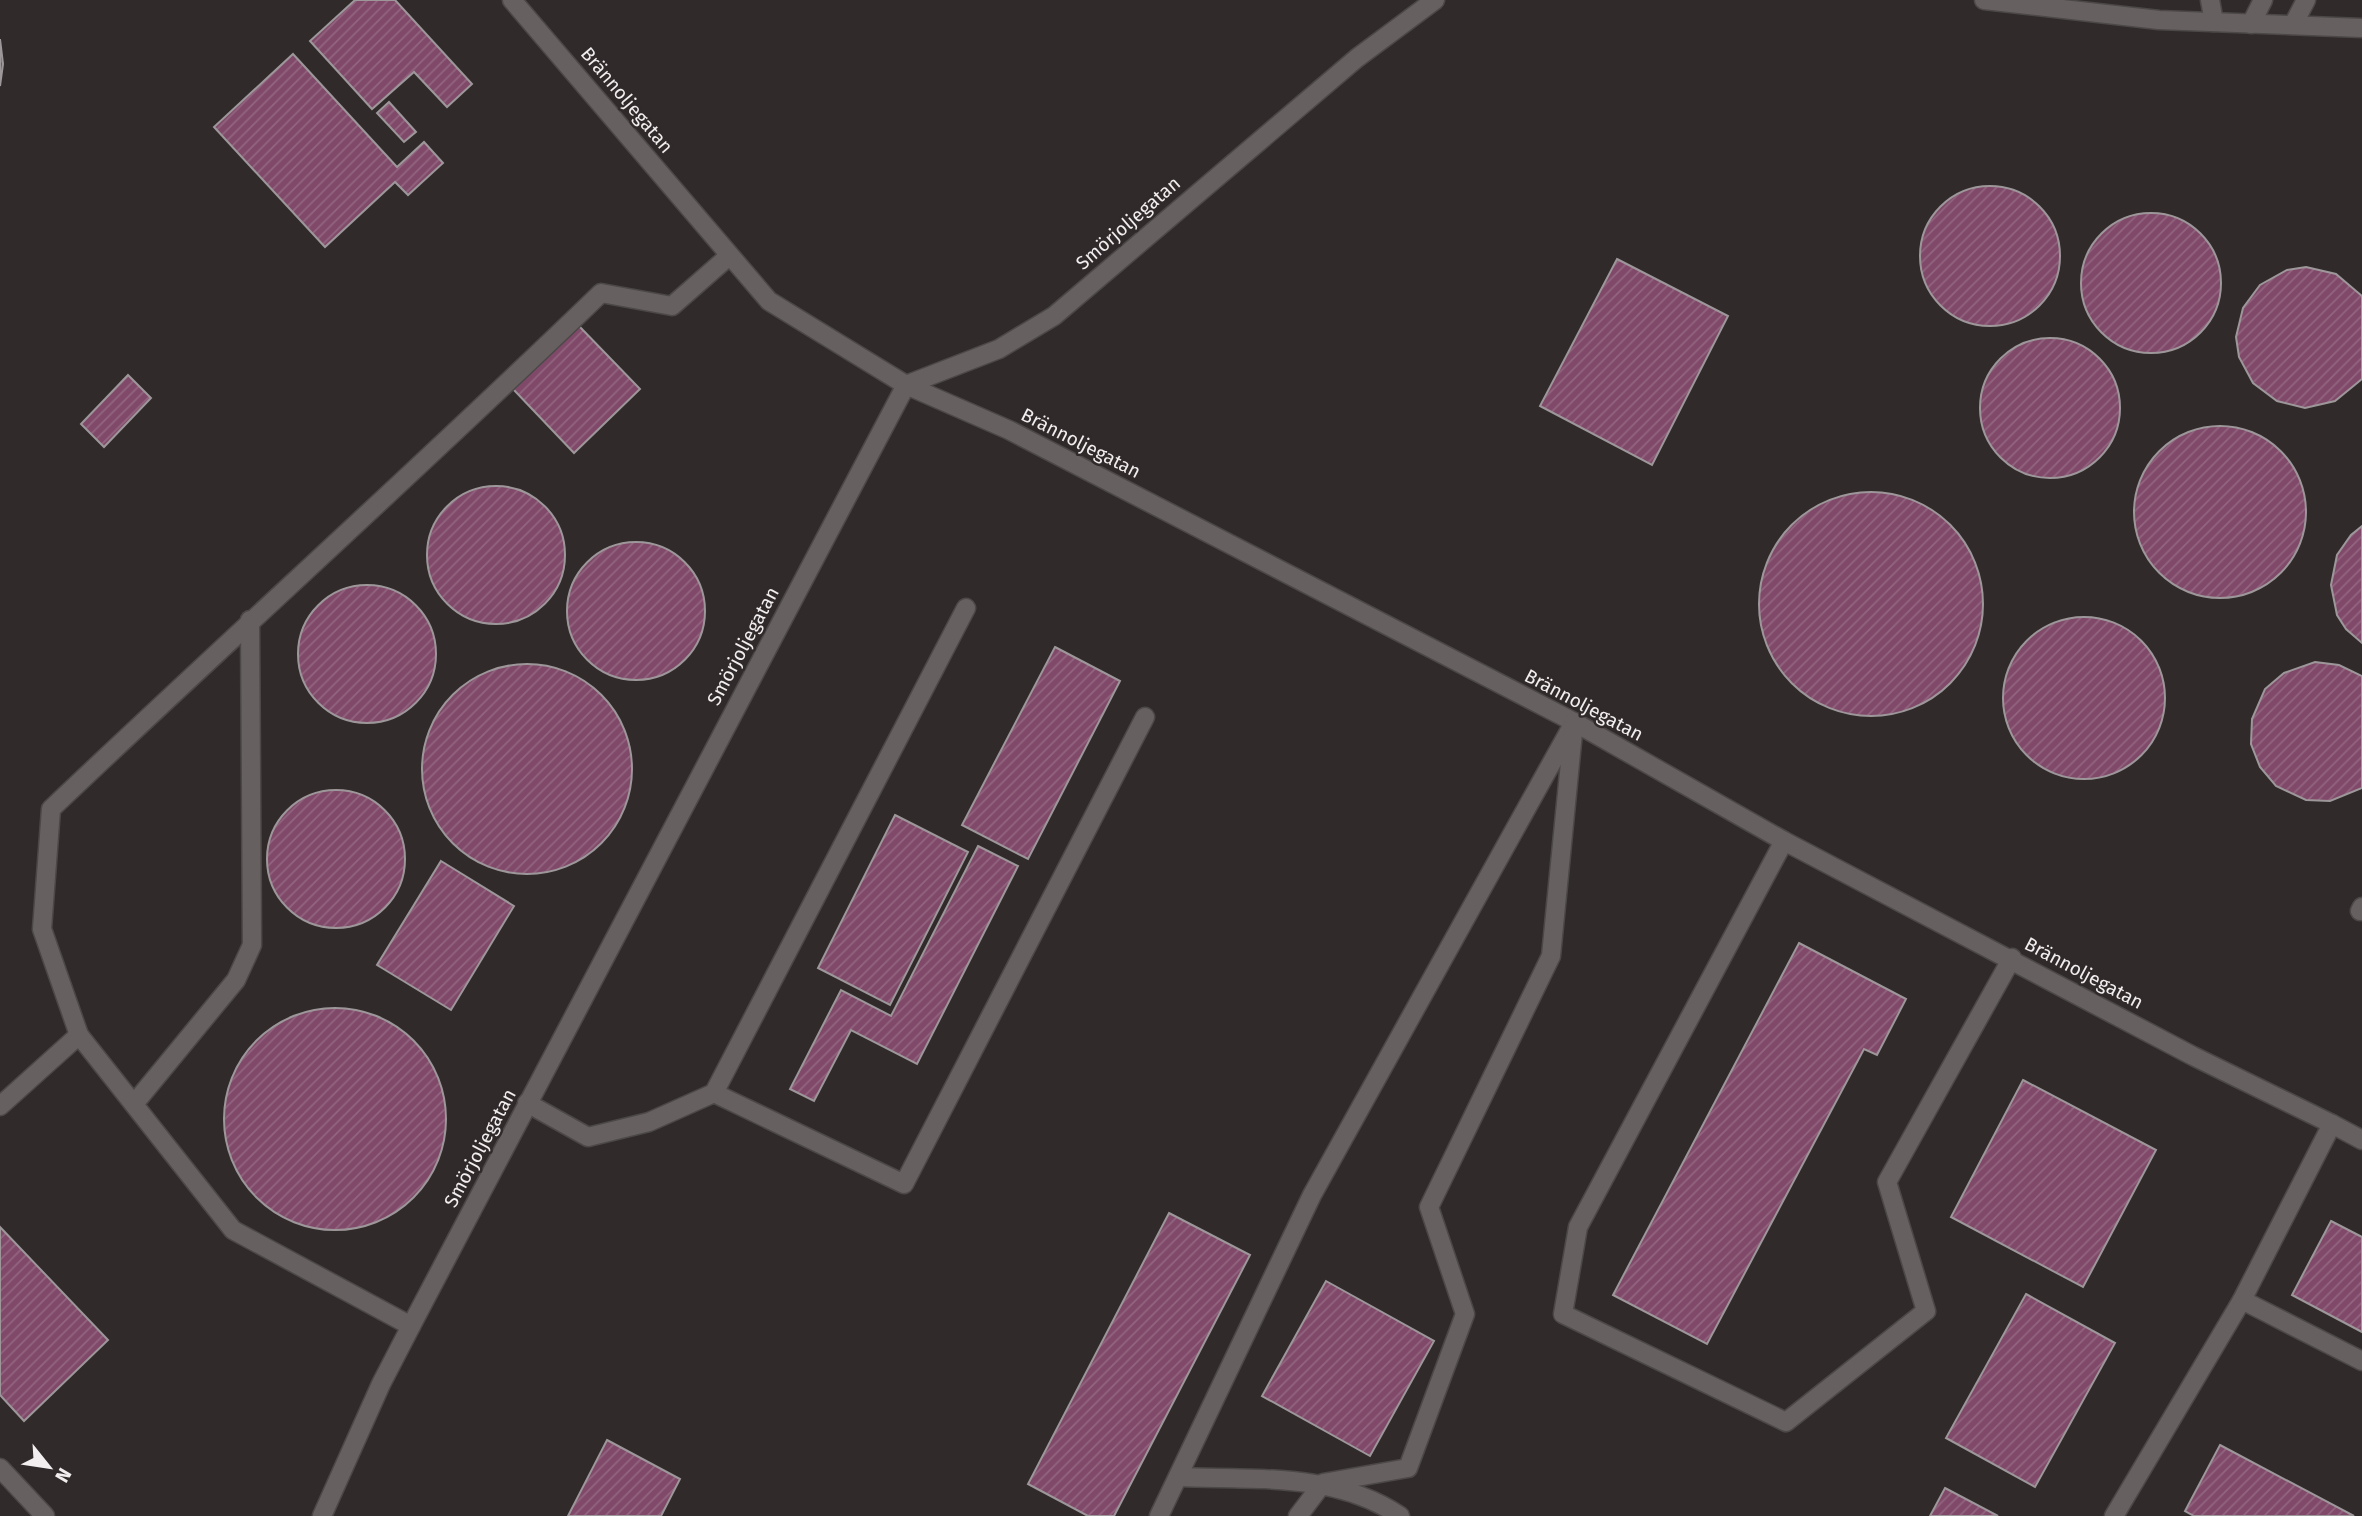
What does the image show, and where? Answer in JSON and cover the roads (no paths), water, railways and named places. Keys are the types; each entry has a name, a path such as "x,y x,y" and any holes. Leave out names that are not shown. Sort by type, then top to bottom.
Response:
{"lane":[{"name":"Brännoljegatan","path":"512,0 566,60 769,301 906,385 1009,430 1574,722 1784,841 2012,958 2193,1056 2362,1140"},
{"name":"Smörjoljegatan","path":"322,1516 381,1384 906,385 999,349 1054,316 1304,102 1435,0"},
{"path":"1984,0 2160,20 2362,28"},
{"path":"2210,0 2214,22"},
{"path":"2251,24 2263,0"},
{"path":"2293,25 2306,0"},
{"path":"411,1326 233,1230 79,1035 43,929 51,809 250,620 463,426 601,293 672,306 729,256"},
{"path":"527,1103 588,1137 649,1122 714,1093 966,608"},
{"path":"134,1104 236,980 252,946 250,620"},
{"path":"714,1093 904,1184 1145,717"},
{"path":"1159,1516 1312,1195 1574,722"},
{"path":"1178,1477 1322,1483 1408,1468 1465,1314 1429,1207 1551,956 1574,722"},
{"path":"1784,841 1577,1227 1563,1314 1786,1422 1851,1371 1926,1311 1887,1182 2012,958"},
{"path":"0,1106 79,1035"},
{"path":"2114,1516 2242,1300 2332,1124"},
{"path":"2242,1300 2362,1361"},
{"path":"0,1468 45,1516"},
{"path":"1298,1516 1322,1483"},
{"path":"1322,1483 1388,1508 1400,1516"}]}
